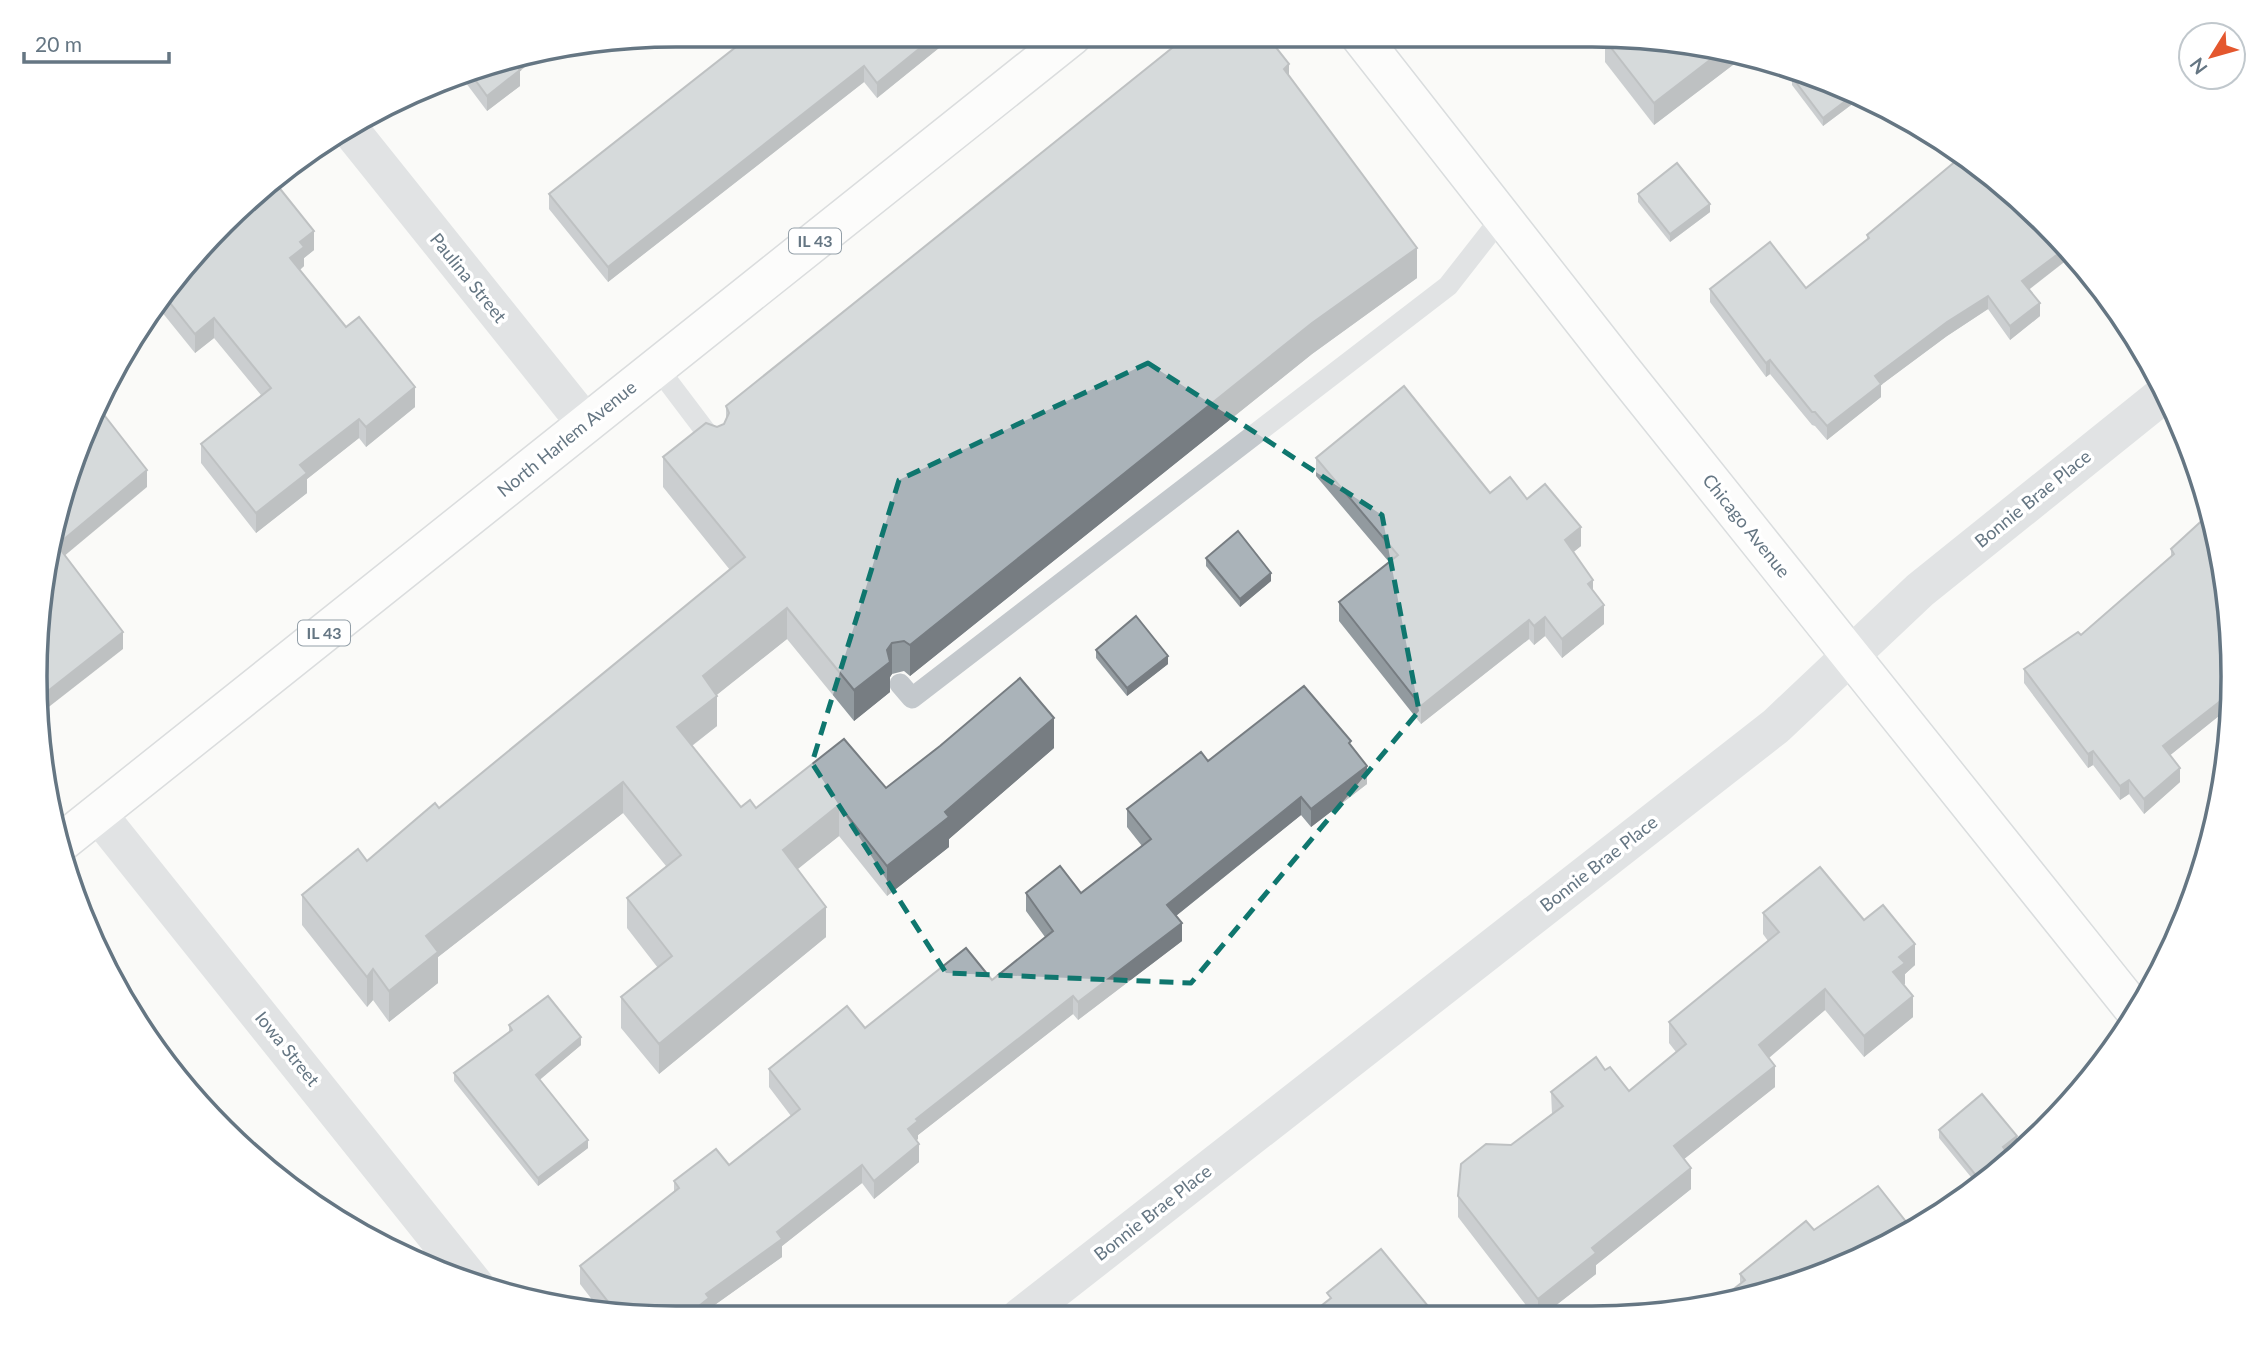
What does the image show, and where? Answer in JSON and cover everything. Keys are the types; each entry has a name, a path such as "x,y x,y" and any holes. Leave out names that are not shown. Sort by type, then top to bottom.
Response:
{"main road":[{"name":"North Harlem Avenue","path":"68,837 1058,47"},
{"name":"Chicago Avenue","path":"1369,47 1620,369 2128,1004"}],"street":[{"name":"Paulina Street","path":"355,136 586,424"},
{"name":"Bonnie Brae Place","path":"1034,1306 1776,726 1920,590 2157,400"},
{"name":"Iowa Street","path":"98,814 461,1267"}],"lane":[{"path":"900,684 912,698 1448,286 1502,217"},
{"path":"657,367 716,445"}],"highlighted area":[{"path":"1148,363 1382,515 1419,711 1191,983 946,973 812,763 899,480"}],"building":[{"path":"736,47 921,47 877,83 864,66 608,267 549,194"},
{"path":"1173,47 1276,47 1289,64 1284,69 1417,248 1312,323 910,645 904,641 892,643 887,650 890,662 854,690 787,608 703,676 717,696 677,727 741,807 750,800 756,808 844,739 886,788 1020,678 1054,718 945,812 949,817 887,866 839,805 783,850 826,907 659,1044 621,997 672,956 627,898 681,855 623,782 426,936 438,952 389,991 373,969 367,977 302,895 358,849 367,861 435,803 439,808 745,557 663,457 706,423 717,427 724,424 729,413 726,406"},
{"path":"1611,48 1712,59 1654,103"},
{"path":"518,68 520,70 487,96 476,80"},
{"path":"1795,82 1845,101 1823,118"},
{"path":"1954,162 2006,203 2058,254 2022,281 2040,303 2010,326 1988,296 1947,322 1875,376 1881,384 1827,426 1812,412 1770,360 1766,363 1710,289 1770,242 1806,288 1869,238 1867,235"},
{"path":"1677,163 1710,204 1670,234 1638,194"},
{"path":"280,188 314,231 300,242 304,247 290,258 346,327 359,317 415,387 366,427 359,419 300,465 307,473 256,513 201,444 271,388 214,318 195,334 170,303 203,262"},
{"path":"1404,386 1490,493 1510,477 1527,499 1545,484 1581,527 1565,540 1593,580 1588,584 1604,605 1562,639 1545,617 1534,626 1529,620 1421,706 1339,602 1398,555 1316,458"},
{"path":"104,415 147,470 62,541 81,474"},
{"path":"2201,521 2215,594 2221,676 2220,702 2163,746 2180,768 2144,799 2129,780 2120,786 2093,751 2088,754 2024,669 2078,632 2081,635 2174,554 2171,549"},
{"path":"1238,531 1271,573 1240,599 1206,558"},
{"path":"60,549 123,632 48,691 49,635"},
{"path":"1136,616 1168,656 1127,688 1096,650"},
{"path":"1304,686 1351,741 1349,743 1367,766 1311,809 1301,797 1167,905 1182,923 1078,1002 1073,996 916,1119 918,1121 908,1129 919,1144 874,1181 862,1165 777,1232 782,1239 706,1294 709,1298 699,1306 608,1301 580,1266 679,1188 674,1181 716,1149 729,1165 800,1109 769,1069 847,1006 865,1028 966,948 992,980 1053,931 1026,893 1060,866 1081,893 1151,839 1127,809 1201,752 1208,761"},
{"path":"1820,867 1864,920 1883,905 1915,944 1899,957 1905,963 1893,972 1913,996 1864,1036 1825,989 1759,1045 1775,1066 1674,1146 1691,1168 1592,1248 1596,1253 1538,1299 1458,1196 1461,1164 1486,1144 1511,1145 1563,1106 1551,1092 1596,1057 1605,1070 1610,1067 1629,1091 1686,1044 1669,1022 1779,932 1763,913"},
{"path":"548,996 581,1037 536,1075 588,1140 538,1178 454,1073 512,1030 509,1025"},
{"path":"1982,1094 2017,1136 2003,1147 2005,1150 1976,1175 1939,1130"},
{"path":"1878,1186 1906,1221 1832,1258 1733,1289 1745,1280 1740,1274 1806,1221 1814,1230"},
{"path":"1381,1249 1428,1306 1321,1306 1331,1298 1327,1293"}]}
